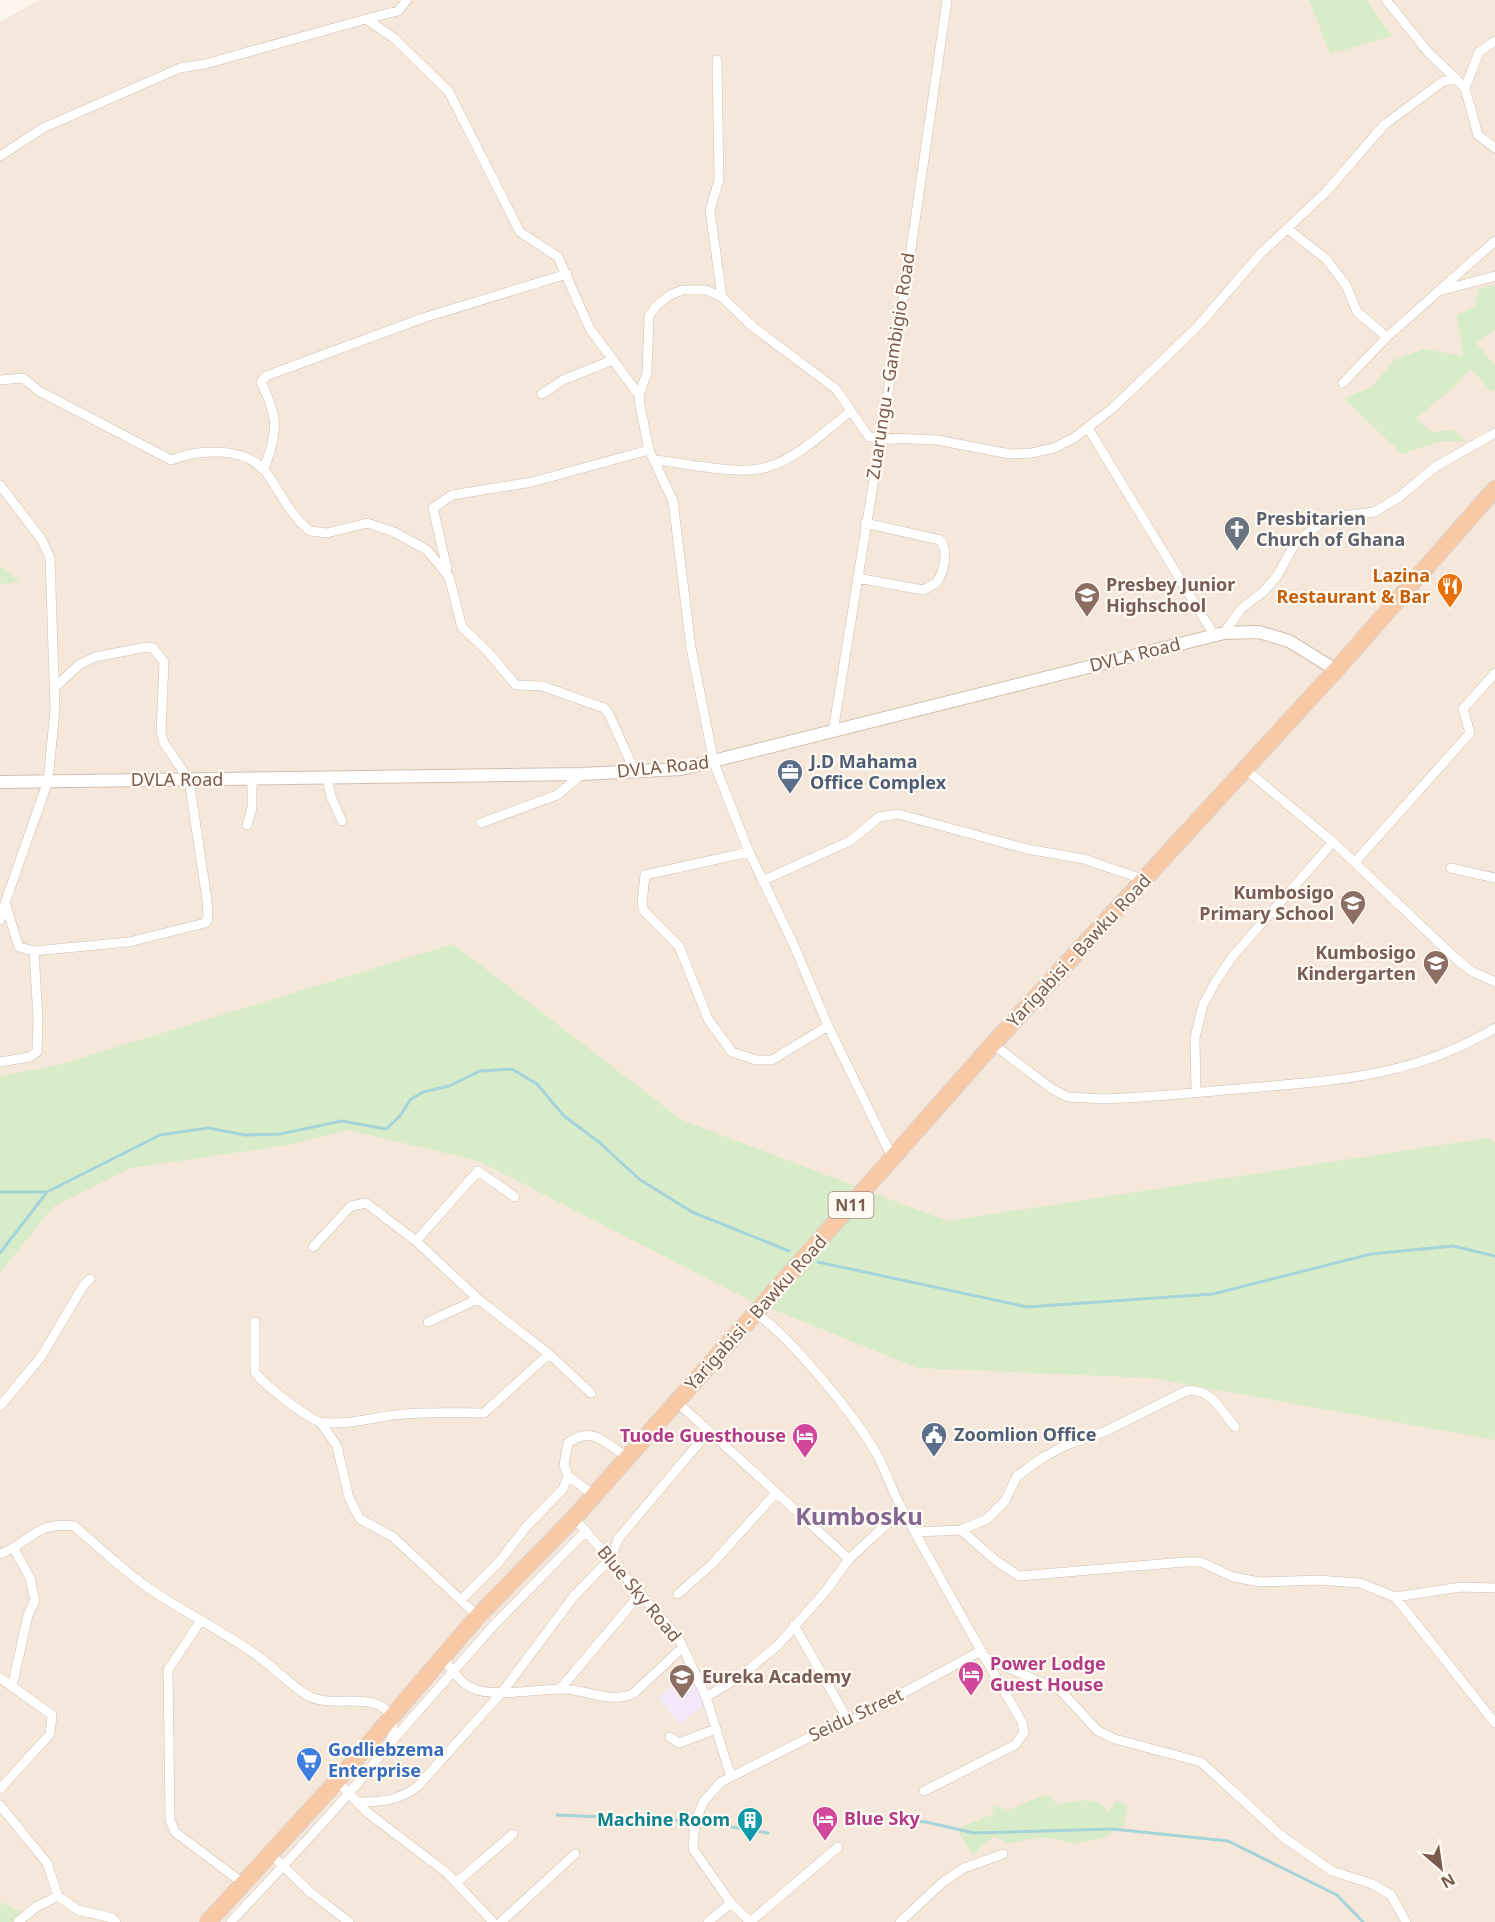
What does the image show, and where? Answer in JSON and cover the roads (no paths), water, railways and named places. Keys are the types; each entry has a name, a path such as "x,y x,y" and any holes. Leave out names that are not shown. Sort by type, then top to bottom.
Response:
{"highway":[{"name":"Yarigabisi - Bawku Road","path":"208,1922 244,1884 277,1859 336,1781 478,1616 574,1518 757,1314 993,1044 1336,670 1495,489"}],"street":[{"path":"0,156 43,128 180,68 205,64 398,11 407,0"},
{"name":"Zuarungu - Gambigio Road","path":"833,732 910,256 946,0"},
{"path":"1386,0 1428,52 1465,88 1479,135 1495,148"},
{"path":"366,19 394,38 449,92 520,232 558,256 590,329 639,395 649,450 673,501 691,648 714,763 762,881 793,943 828,1026 892,1157"},
{"path":"1465,88 1479,52 1495,41"},
{"path":"717,60 719,180 710,210 722,297"},
{"path":"639,395 647,373 650,316 656,306 670,296 683,291 706,290 722,297 753,327 831,385 865,434 879,437 937,440 1001,452 1032,453 1054,448 1088,428 1114,407 1198,326 1261,253 1326,192 1384,125 1442,82 1456,78"},
{"path":"1288,229 1326,259 1346,285 1357,312 1387,337"},
{"path":"1343,383 1387,337 1495,241"},
{"path":"1487,249 1495,257"},
{"path":"264,470 276,432 275,413 261,382 266,376 423,318 567,274"},
{"path":"1437,291 1495,276"},
{"path":"542,394 563,380 613,360"},
{"path":"0,380 23,378 39,391 171,460 183,455 227,453 247,459 264,470 294,514 310,531 327,533 367,523 418,544 439,563 449,577"},
{"path":"655,460 741,470 767,468 791,455 850,412"},
{"path":"1088,428 1219,634 1242,608 1263,592 1277,576 1296,542 1324,521 1334,517 1374,512 1398,498 1435,467 1495,433"},
{"path":"635,772 609,714 604,708 542,686 516,686 488,652 469,637 462,627 433,508 444,498 532,482 649,450"},
{"path":"0,484 42,540 50,558 51,634 55,687 48,781 0,921"},
{"path":"857,578 923,590 936,583 943,567 945,550 940,540 865,523"},
{"name":"DVLA Road","path":"0,783 582,774 681,769 714,763 1219,634 1259,632 1288,641 1336,670"},
{"path":"5,903 19,947 34,951 129,942 204,923 208,919 189,780 164,743 161,733 164,662 153,648 146,647 95,657 80,664 55,687"},
{"path":"1355,862 1470,733 1463,709 1495,673"},
{"path":"1245,769 1333,842 1454,957 1471,971 1495,982"},
{"path":"481,823 557,795 582,774"},
{"path":"327,778 331,797 342,821"},
{"path":"247,825 252,808 252,780"},
{"path":"762,881 850,841 879,817 898,814 1027,849 1084,859 1145,880"},
{"path":"1196,1092 1195,1038 1203,1005 1216,981 1233,956 1333,842"},
{"path":"749,852 645,875 642,904 644,911 684,954 708,1019 732,1052 756,1060 772,1060 828,1026"},
{"path":"1451,868 1495,878"},
{"path":"0,1062 29,1057 37,1052 38,1019 34,951"},
{"path":"993,1044 1052,1089 1068,1097 1113,1099 1365,1077 1425,1061 1468,1044 1495,1028"},
{"path":"416,1241 478,1171 515,1197"},
{"path":"313,1247 351,1206 366,1203 416,1241 478,1299 549,1354 591,1393"},
{"path":"0,1407 41,1357 83,1286 90,1279"},
{"path":"428,1322 478,1299"},
{"path":"757,1314 771,1324 793,1347 846,1412 877,1456 902,1510 1022,1722 1024,1732 1015,1745 924,1791"},
{"path":"255,1322 255,1372 259,1379 280,1393 301,1413 320,1422 337,1446 349,1498 360,1519 393,1537 478,1616"},
{"path":"320,1422 407,1414 484,1413 549,1354"},
{"path":"916,1532 962,1530 987,1519 1005,1501 1017,1476 1042,1458 1064,1446 1106,1431 1186,1391 1199,1390 1211,1397 1234,1427"},
{"path":"677,1402 775,1494 849,1559"},
{"path":"357,1802 386,1802 403,1797 418,1786 503,1691 581,1588 611,1558 618,1539 709,1431"},
{"path":"461,1600 500,1562 526,1527 563,1489 568,1476 565,1453 568,1443 579,1435 592,1434 627,1457"},
{"path":"568,1476 594,1495"},
{"path":"678,1594 712,1564 775,1494"},
{"path":"706,1697 741,1676 778,1646 825,1592 849,1559 902,1510"},
{"name":"Blue Sky Road","path":"574,1518 671,1627 706,1697 730,1777"},
{"path":"0,1554 14,1549 43,1527 58,1524 74,1526 147,1586 258,1657 310,1698 372,1701 390,1716 394,1733 392,1741"},
{"path":"962,1530 995,1560 1019,1576 1201,1562 1233,1577 1260,1582 1318,1580 1360,1583 1395,1597 1495,1723"},
{"path":"231,1922 277,1859 349,1794 392,1741 455,1672 493,1626 586,1531"},
{"path":"12,1687 28,1614 35,1600 30,1578 14,1549"},
{"path":"1395,1597 1461,1587 1495,1588"},
{"path":"561,1688 640,1594"},
{"path":"201,1620 168,1670 170,1820 175,1832 244,1884"},
{"path":"794,1625 849,1722"},
{"path":"443,1658 471,1688 503,1691 561,1688 600,1696 630,1695 683,1647"},
{"path":"983,1654 1061,1691 1098,1731 1115,1739 1201,1762 1283,1837 1332,1870 1372,1884 1390,1895 1406,1922"},
{"name":"Seidu Street","path":"750,1922 731,1903 698,1857 692,1839 695,1821 704,1801 721,1782 730,1777 812,1736 849,1722 983,1654"},
{"path":"0,1678 52,1715 50,1734 0,1789"},
{"path":"670,1737 679,1743 687,1742 716,1730"},
{"path":"336,1781 357,1802 456,1882 493,1922"},
{"path":"0,1805 47,1863 58,1896 78,1910 112,1918 116,1922"},
{"path":"456,1882 513,1834"},
{"path":"750,1922 838,1847"},
{"path":"501,1922 574,1854"},
{"path":"900,1922 944,1882 964,1868 1003,1854"},
{"path":"277,1859 310,1892 349,1922"},
{"path":"18,1922 36,1907 58,1896"},
{"path":"708,1922 731,1903"}],"waterway":[{"path":"0,1253 47,1192 160,1135 208,1128 245,1135 280,1134 342,1121 386,1129 400,1116 410,1100 423,1092 449,1086 480,1071 512,1069 537,1084 564,1116 599,1142 639,1179 692,1212 789,1251"},
{"path":"0,1192 46,1192"},
{"path":"818,1262 1027,1307 1213,1294 1371,1254 1453,1246 1495,1256"},
{"path":"557,1815 695,1821 768,1833"},
{"path":"909,1821 926,1822 974,1833 1113,1829 1228,1841 1337,1895 1363,1922"}],"place":[{"name":"Presbitarien Church of Ghana","path":"1237,552"},
{"name":"Lazina Restaurant & Bar","path":"1450,609"},
{"name":"Presbey Junior Highschool","path":"1087,618"},
{"name":"J.D Mahama Office Complex","path":"790,795"},
{"name":"Kumbosigo Primary School","path":"1353,926"},
{"name":"Kumbosigo Kindergarten","path":"1436,986"},
{"name":"Zoomlion Office","path":"934,1458"},
{"name":"Tuode Guesthouse","path":"805,1459"},
{"name":"Power Lodge Guest House","path":"971,1697"},
{"name":"Eureka Academy","path":"682,1700"},
{"name":"Godliebzema Enterprise","path":"309,1783"},
{"name":"Blue Sky","path":"825,1842"},
{"name":"Machine Room","path":"750,1843"}],"district":[{"name":"Kumbosku","path":"859,1517"}]}
